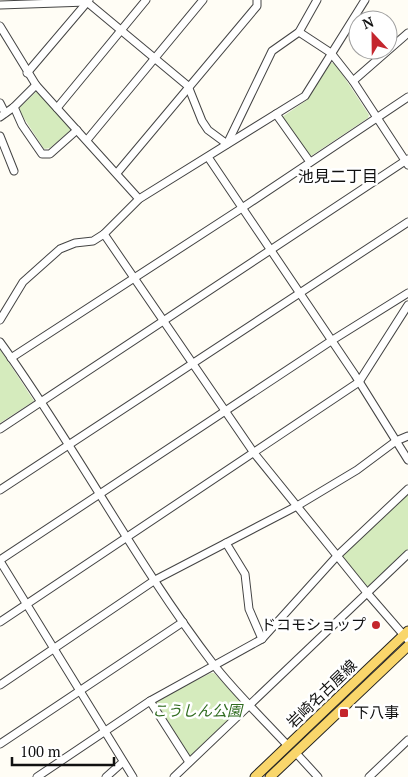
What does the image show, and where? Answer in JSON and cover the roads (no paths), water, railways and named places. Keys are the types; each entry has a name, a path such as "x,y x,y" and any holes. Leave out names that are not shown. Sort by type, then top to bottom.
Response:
{"main road":[{"name":"岩崎名古屋線","path":"255,777 407,636"},
{"name":"岩崎名古屋線","path":"270,777 408,646"}],"street":[{"path":"57,108 146,0"},
{"path":"87,140 203,0"},
{"path":"117,173 257,6 257,0"},
{"path":"227,144 272,51 299,32 317,0"},
{"path":"0,320 24,282 60,250 75,243 93,240 104,234 139,199 305,96 365,0"},
{"path":"27,73 88,1"},
{"path":"0,5 88,1 188,86 202,121 208,130 227,144"},
{"path":"0,26 36,85 139,199"},
{"path":"0,429 270,250 407,162 353,81 331,53 299,32"},
{"path":"353,81 408,33"},
{"path":"0,103 3,115 36,85"},
{"path":"12,358 408,97"},
{"path":"14,107 22,125 42,154 50,154 77,130"},
{"path":"276,114 310,162"},
{"path":"0,136 14,171"},
{"path":"208,157 359,382 408,460"},
{"path":"0,490 408,222"},
{"path":"104,234 254,453 368,594 407,636"},
{"path":"133,777 0,561 98,494 331,341 408,293"},
{"path":"0,622 359,382 408,305"},
{"path":"0,342 126,538 183,622 215,666 288,746"},
{"path":"0,685 155,580 297,506 357,470 396,441 408,436"},
{"path":"37,777 150,701 262,639 337,556 408,489"},
{"path":"226,543 245,574 249,608 262,639"},
{"path":"174,777 408,554"},
{"path":"0,744 183,622"},
{"path":"150,701 189,762"},
{"path":"369,777 408,740"},
{"path":"296,753 318,777"},
{"path":"106,777 123,762"}],"place":[{"name":"ドコモショップ","path":"376,625"},
{"name":"下八事","path":"344,713"}],"district":[{"name":"池見二丁目","path":"338,176"}],"park label":[{"name":"こうしん公園","path":"197,711"}]}
